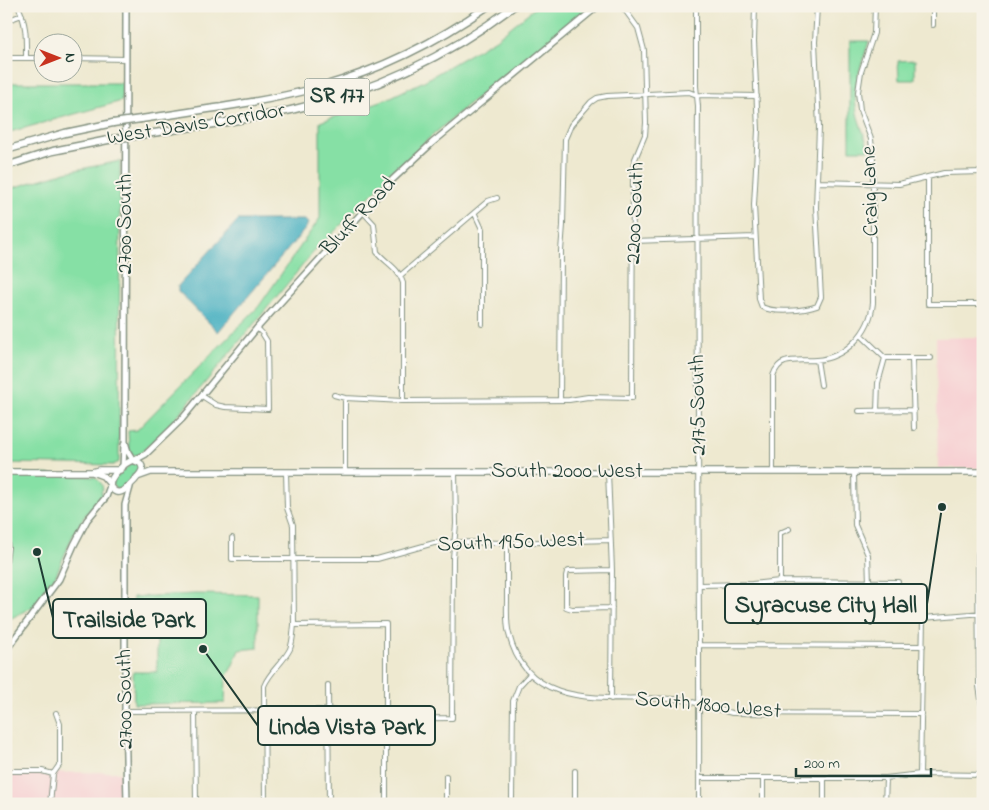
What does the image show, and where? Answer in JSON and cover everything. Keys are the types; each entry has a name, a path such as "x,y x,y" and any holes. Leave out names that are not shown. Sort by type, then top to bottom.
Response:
{"highway":[{"name":"West Davis Corridor","path":"6,150 64,133 271,98 336,82 378,67 418,48 448,32 488,6"},
{"name":"West Davis Corridor","path":"6,166 53,151 113,139 290,110 358,90 429,60 476,33 514,6"}],"main road":[{"path":"110,485 111,480 121,469 134,460 151,472"},
{"path":"92,472 103,476 118,492 124,491 137,478 142,471 142,466"},
{"path":"6,472 92,472 121,469"},
{"name":"South 2000 West","path":"137,478 151,472 983,472"}],"street":[{"path":"18,6 26,30 26,58"},
{"name":"2700 South","path":"121,469 125,442 126,6"},
{"name":"Bluff Road","path":"134,460 146,454 178,423 257,328 391,181 432,143 598,6"},
{"name":"2200 South","path":"560,400 588,397 632,398 633,168 645,136 646,123 642,39 630,15 622,6"},
{"name":"2175 South","path":"696,6 698,106 699,804"},
{"path":"756,6 754,50 758,130 754,205 755,237 759,299 762,307 769,310 809,309 817,306 820,297 816,207 819,127 815,42 817,6"},
{"name":"Craig Lane","path":"861,335 870,320 873,303 873,159 871,139 860,110 858,92 861,72 874,33 875,6"},
{"path":"933,6 933,25"},
{"path":"6,21 22,15"},
{"path":"6,58 32,58"},
{"path":"82,58 126,59"},
{"path":"334,395 345,398 403,401 560,400 560,251 563,225 565,139 570,125 591,102 606,96 689,92 697,95 757,96"},
{"path":"817,182 899,184 944,172 983,172"},
{"path":"928,177 928,304 983,304"},
{"path":"401,275 488,201 497,198"},
{"path":"362,211 374,224 377,252 401,275 403,283 403,401"},
{"path":"475,214 482,229 482,324"},
{"path":"633,241 755,237"},
{"path":"202,396 216,405 225,407 268,409 267,342 257,328"},
{"path":"773,472 772,376 778,366 786,361 818,360 833,356 861,335 884,358 931,358"},
{"path":"877,411 878,383 884,358"},
{"path":"912,358 914,428"},
{"path":"818,360 821,385"},
{"path":"345,398 345,472"},
{"path":"859,411 914,410"},
{"path":"125,442 128,452 134,460"},
{"name":"Bluff Road","path":"142,466 146,454"},
{"path":"265,804 264,686 268,676 289,650 293,641 293,526 287,508 286,472"},
{"path":"125,711 328,710 352,713 371,719 452,718 454,542 456,524 455,472"},
{"path":"608,472 612,570 611,699"},
{"path":"854,472 855,525 868,555 869,582"},
{"name":"2700 South","path":"128,804 125,711 125,505 131,484"},
{"path":"6,650 59,579 87,520 104,500 110,485"},
{"path":"104,500 118,492"},
{"name":"2700 South","path":"118,492 125,505"},
{"path":"780,581 780,533 789,529"},
{"path":"6,537 8,547 6,561"},
{"name":"South 1950 West","path":"232,538 232,559 377,560 434,543 610,540"},
{"path":"507,543 509,632 516,652 530,674 519,686 513,700 512,798"},
{"path":"983,544 978,555 983,712"},
{"path":"612,570 569,571 566,576 566,607 612,608"},
{"path":"699,584 752,584 780,581 898,582"},
{"path":"920,774 923,618 981,613"},
{"path":"294,625 386,624 386,804"},
{"path":"700,645 923,646"},
{"name":"South 1800 West","path":"530,674 555,690 586,698 672,699 712,706 732,713 922,714"},
{"path":"328,685 329,804"},
{"path":"195,712 196,804"},
{"path":"50,804 53,774 60,764 60,724 56,713"},
{"path":"6,771 42,771 53,774"},
{"path":"575,771 575,804"},
{"path":"699,778 886,778 920,774 983,776"},
{"path":"446,776 446,804"},
{"path":"763,778 763,804"},
{"path":"885,804 886,778"},
{"path":"824,779 824,804"}],"shaded area":[{"path":"983,337 983,468 938,468 936,338"},
{"path":"120,772 120,804 6,804 6,773"}],"green space":[{"path":"537,6 592,6 466,106 416,150 312,254 160,435 138,455 132,455 129,449 128,431 137,430 259,306 320,218 320,122 387,99 424,81 496,39"},
{"path":"850,41 869,41 857,78 855,96 858,117 869,150 850,150"},
{"path":"915,60 915,80 899,80 898,61"},
{"path":"6,83 122,83 122,101 6,133"},
{"path":"120,161 119,462 113,465 6,463 6,190 66,172"},
{"path":"133,463 138,465 139,471 123,488 116,489 113,485 114,480"},
{"path":"6,472 95,477 101,484 101,493 103,494 84,517 73,535 56,575 34,606 6,621"},
{"path":"195,594 258,595 258,648 239,650 226,677 225,703 134,704 133,672 157,672 157,628 132,626 133,597"}],"water":[{"path":"238,220 305,220 308,223 306,228 218,332 178,291 178,286"}],"place":[{"name":"Syracuse City Hall","path":"942,507"},
{"name":"Trailside Park","path":"37,552"},
{"name":"Linda Vista Park","path":"203,649"}]}
